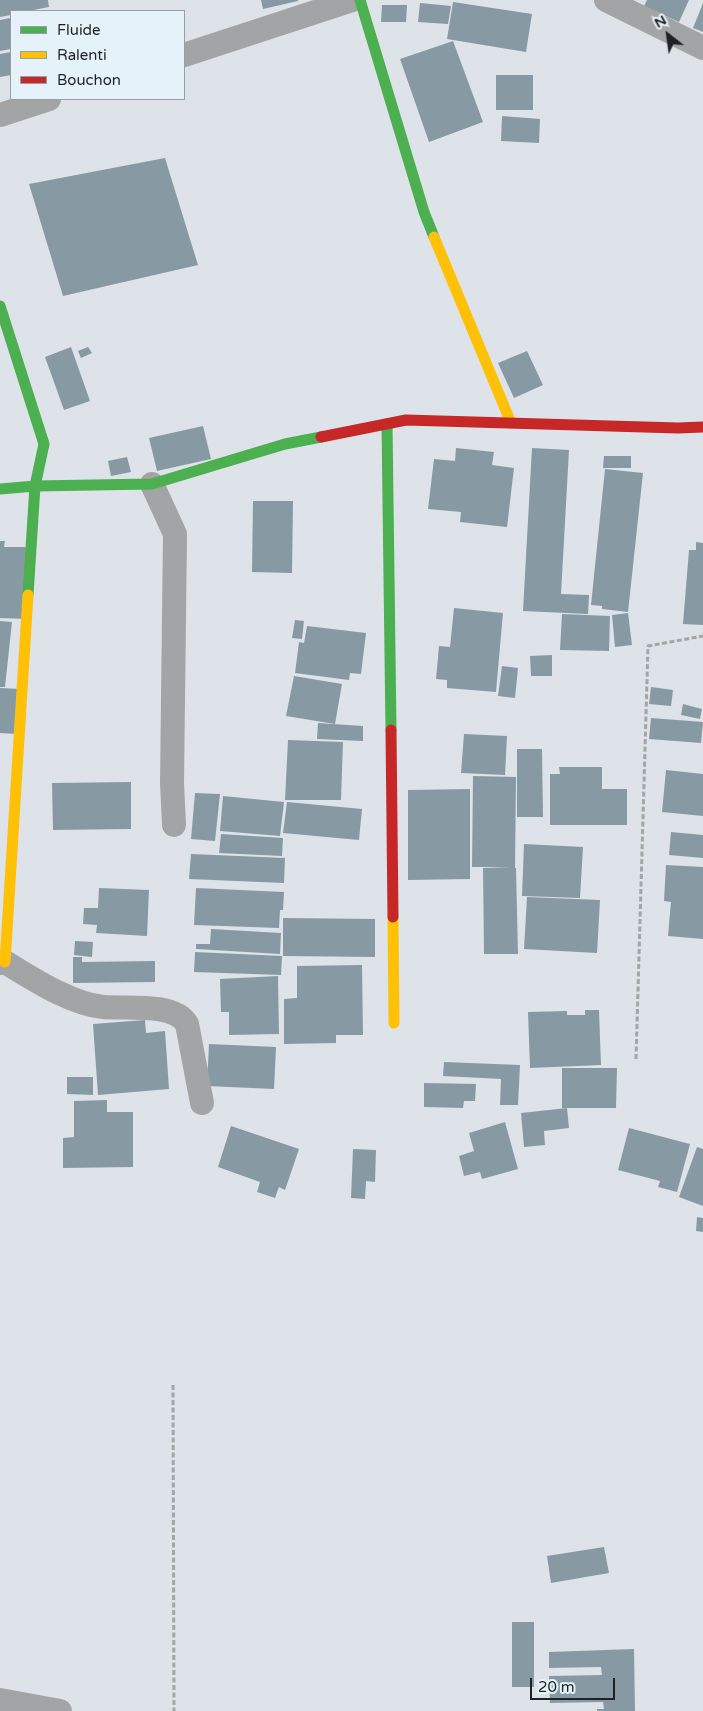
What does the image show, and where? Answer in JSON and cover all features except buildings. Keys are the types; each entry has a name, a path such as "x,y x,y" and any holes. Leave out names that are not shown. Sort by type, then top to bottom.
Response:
{"street":[{"path":"185,55 352,0"},
{"path":"360,0 424,212 510,423"},
{"path":"606,0 703,48"},
{"path":"0,115 46,100"},
{"path":"0,306 44,444 35,486 2,962 44,985 85,1003 102,1007 165,1009 184,1017 187,1024 202,1103"},
{"path":"0,489 35,486 152,484 285,444 406,420 678,428 703,427"},
{"path":"387,424 390,816 394,1024"},
{"path":"152,484 175,534 172,783 174,825"},
{"path":"0,1700 60,1711"}],"path":[{"path":"636,1059 648,646 703,636"},
{"path":"173,1385 174,1711"}],"traffic: fast":[{"path":"360,0 424,212 434,237"},
{"path":"0,306 44,444 35,486 28,595"},
{"path":"387,424 391,730"},
{"path":"0,489 35,486 152,484 285,444 321,437"}],"traffic: slow":[{"path":"434,237 511,423"},
{"path":"5,962 28,595"},
{"path":"393,917 394,1023"}],"traffic: jam":[{"path":"321,437 406,420 678,428 703,427"},
{"path":"391,730 393,917"}]}
